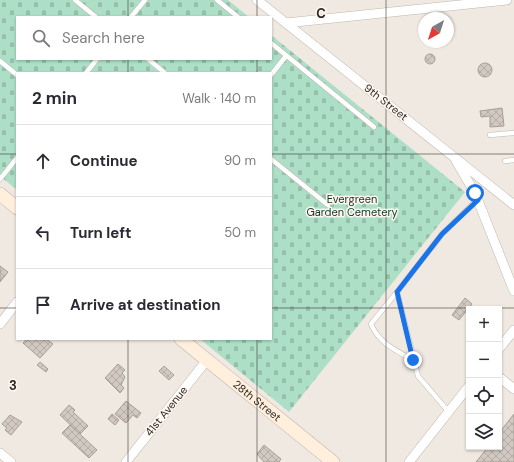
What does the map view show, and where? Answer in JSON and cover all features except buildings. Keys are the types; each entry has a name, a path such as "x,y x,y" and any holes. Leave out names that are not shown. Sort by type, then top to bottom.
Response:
{"main road":[{"path":"0,194 16,207"},
{"name":"28th Street","path":"182,340 333,462"}],"street":[{"name":"9th Street","path":"257,0 514,205"},
{"path":"286,23 475,2 507,0"},
{"path":"452,155 478,200 514,291"},
{"path":"0,324 16,303"},
{"path":"502,345 514,330"},
{"name":"41st Avenue","path":"126,462 207,360"},
{"path":"500,378 514,389"},
{"path":"409,462 466,390"},
{"path":"0,453 12,462"}],"lane":[{"path":"75,0 95,16"},
{"path":"132,16 145,0"},
{"path":"217,0 237,16"},
{"path":"272,44 374,127"},
{"path":"272,74 286,56"},
{"path":"87,72 96,60"},
{"path":"149,60 164,72"},
{"path":"0,61 16,74"},
{"path":"490,135 514,133"},
{"path":"0,179 16,159"},
{"path":"272,160 328,205"},
{"path":"505,161 514,160"},
{"path":"413,360 383,343 375,334 371,324 442,234 478,200"},
{"path":"397,292 418,376 448,411"}],"green space":[{"name":"Evergreen Garden Cemetery","path":"0,0 228,0 248,16 16,16 16,60 272,60 272,36 465,192 289,412 201,340 272,340 272,72 16,72 16,189 0,176"}],"route":[{"path":"413,360 397,292 442,234 478,200 475,193"}]}
